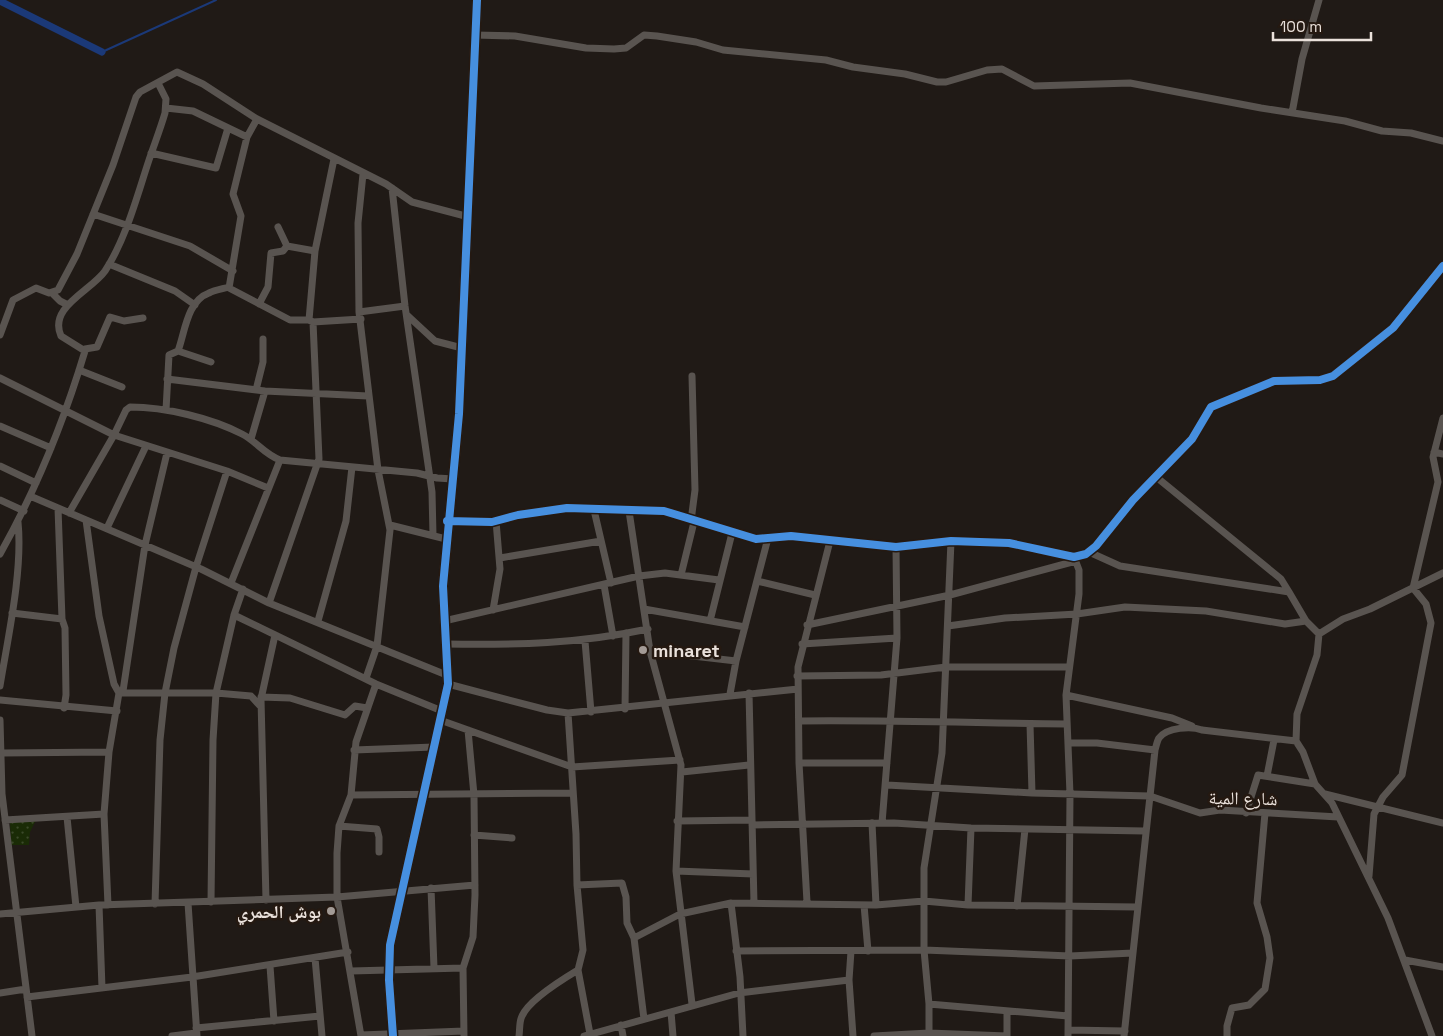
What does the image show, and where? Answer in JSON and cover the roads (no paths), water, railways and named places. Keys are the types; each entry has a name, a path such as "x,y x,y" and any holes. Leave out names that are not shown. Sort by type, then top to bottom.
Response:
{"street":[{"path":"392,1035 389,970 390,945 448,680 443,586 462,348 477,0"},
{"path":"1292,113 1302,59 1318,0"},
{"path":"476,35 515,36 580,47 614,49 626,48 640,37 648,35 696,42 723,50 826,60 853,67 905,74 937,82 946,82 987,70 1002,69 1034,86 1130,83 1345,121 1382,130 1411,133 1443,141"},
{"path":"52,293 58,290 71,266 113,165 136,97 140,92 173,73 180,72 257,119 392,188 419,205 469,217"},
{"path":"143,318 124,321 110,317 98,347 85,349 61,336 59,332 60,316 68,305 101,276 109,264 126,227 166,108 164,96 158,83"},
{"path":"166,108 193,111 247,137"},
{"path":"229,287 241,214 232,194 247,137 257,119"},
{"path":"151,153 216,168 228,128"},
{"path":"269,603 318,464 317,395 311,321 316,251 334,159"},
{"path":"363,174 358,223 360,316 378,470 390,524 377,646 366,678"},
{"path":"392,188 406,315 429,475 433,535"},
{"path":"93,214 126,227 190,246 233,271"},
{"path":"278,227 287,246"},
{"path":"287,246 316,251"},
{"path":"259,304 268,287 272,253 283,251 287,246"},
{"path":"109,264 175,291 195,305"},
{"path":"807,625 950,595 1075,559 1089,552 1155,476 1197,433 1211,406 1274,381 1320,380 1341,370 1393,328 1443,266"},
{"path":"178,351 187,318 195,305 208,293 229,287 290,320 311,321 360,316 405,306"},
{"path":"0,334 13,300 36,288 52,293 60,301 68,305"},
{"path":"406,315 435,341 462,348"},
{"path":"256,390 263,362 263,339"},
{"path":"1,549 24,511 51,448 65,412 85,349"},
{"path":"166,410 169,355 178,351 211,362"},
{"path":"79,370 122,387"},
{"path":"680,575 692,521 695,490 692,376"},
{"path":"0,378 114,436 227,471 268,488"},
{"path":"167,379 266,391 368,396"},
{"path":"251,439 266,391"},
{"path":"68,513 114,436 128,408 166,410 229,429 251,439 265,453 280,460 453,479"},
{"path":"1413,588 1438,482 1434,452 1443,418"},
{"path":"0,426 51,448"},
{"path":"107,528 146,446"},
{"path":"1434,452 1443,454"},
{"path":"108,906 104,814 109,752 121,692 145,545 167,453"},
{"path":"231,583 280,460"},
{"path":"0,466 36,483"},
{"path":"318,621 346,521 352,467"},
{"path":"155,904 160,740 165,693 174,648 196,567 227,471"},
{"path":"1155,476 1281,579 1306,621 1319,634"},
{"path":"30,496 196,567 269,603 377,646 448,680 547,710 568,713 592,712 730,694 798,688"},
{"path":"0,500 24,511"},
{"path":"58,508 62,619 65,637 64,708"},
{"path":"448,521 496,521 552,509 568,508 664,512 756,539 784,536 896,547 951,541 1016,544 1075,559"},
{"path":"594,510 601,541 613,636"},
{"path":"629,511 650,651 682,772 677,822 676,871 692,1004"},
{"path":"86,520 99,616 114,684 121,692 216,693 251,696 261,707"},
{"path":"0,686 12,613 20,541 18,521"},
{"path":"493,610 500,576 496,521"},
{"path":"390,524 446,539"},
{"path":"710,621 732,533"},
{"path":"730,694 736,661 768,538"},
{"path":"500,558 601,541"},
{"path":"808,902 805,824 799,763 800,721 797,676 802,644 830,541"},
{"path":"929,1035 929,1004 924,950 924,868 942,752 951,541"},
{"path":"882,823 887,785 893,674 897,638 896,547"},
{"path":"1089,552 1120,566 1289,592"},
{"path":"1075,559 1079,580 1077,614 1066,695 1070,794 1068,1033 1125,1033 1145,830 1155,750 1159,738 1166,733 1192,726"},
{"path":"444,621 639,576 665,573 719,580"},
{"path":"1432,1036 1405,960 1369,879 1338,816 1325,794 1316,784 1303,752 1296,741 1298,714 1316,655 1319,634 1343,619 1370,609 1443,573"},
{"path":"758,581 815,594"},
{"path":"1369,879 1372,824 1376,808 1402,775 1431,623 1426,604 1413,588"},
{"path":"211,902 213,740 216,693 234,615 243,589"},
{"path":"644,608 745,627"},
{"path":"948,626 1017,617 1077,614 1134,608 1206,610 1285,624 1306,621"},
{"path":"12,613 62,619"},
{"path":"234,615 366,678 468,730 572,767 680,760"},
{"path":"446,644 528,645 585,641 648,628"},
{"path":"625,708 626,633"},
{"path":"266,900 261,697 276,635"},
{"path":"802,644 897,638"},
{"path":"585,641 592,712"},
{"path":"650,651 736,661"},
{"path":"797,676 893,674 946,667 1069,667"},
{"path":"376,684 354,750 351,795 339,826 337,897 361,1036 464,1033 463,968 473,937 475,885 474,795 468,730"},
{"path":"749,693 749,765 754,902"},
{"path":"1066,695 1172,718 1202,730 1274,740 1296,741"},
{"path":"261,697 290,698 344,715 355,706 367,708"},
{"path":"0,700 116,712"},
{"path":"568,713 577,886 584,950 578,970 587,1035 671,1012 692,1004 739,993 848,980"},
{"path":"0,720 2,752 1,794 18,912 32,1036"},
{"path":"800,721 890,720 943,723 1066,724"},
{"path":"1030,724 1032,793"},
{"path":"1268,776 1274,740"},
{"path":"1068,743 1097,743 1155,750"},
{"path":"354,750 434,747"},
{"path":"2,752 109,752"},
{"path":"799,763 887,763"},
{"path":"682,772 749,765"},
{"path":"1246,812 1257,776 1316,784"},
{"name":"شارع المية","path":"887,785 1032,793 1150,796 1200,812 1220,810 1338,816"},
{"path":"351,795 573,793"},
{"path":"1325,794 1443,823"},
{"path":"1227,1036 1232,1008 1249,1005 1264,989 1270,958 1267,937 1257,903 1265,813"},
{"path":"5,820 104,814"},
{"path":"67,817 76,907"},
{"path":"677,822 882,823 930,824 971,828 1145,830"},
{"path":"872,823 876,905"},
{"path":"339,826 376,829 379,837 379,852"},
{"path":"968,905 971,828"},
{"path":"1017,906 1025,829"},
{"path":"474,835 512,838"},
{"path":"676,871 753,874"},
{"path":"577,886 622,882 626,897 627,923 634,938 644,1019"},
{"path":"0,914 100,905 337,897 475,885"},
{"path":"431,888 434,968"},
{"path":"634,938 680,914 731,902 808,902 864,905 924,902 968,905 1137,907"},
{"path":"731,902 740,977 739,993 742,1036"},
{"path":"188,903 196,1032"},
{"path":"100,905 102,988"},
{"path":"864,905 868,951"},
{"path":"851,950 848,980 853,1036"},
{"path":"736,951 924,950 1070,956 1133,953"},
{"path":"0,993 102,988 270,966 348,952"},
{"path":"315,958 322,1036"},
{"path":"1405,960 1443,967"},
{"path":"270,966 274,1021"},
{"path":"351,971 463,968"},
{"path":"519,1036 520,1024 526,1010 556,982 578,970"},
{"path":"929,1004 1068,1016"},
{"path":"671,1012 673,1036"},
{"path":"874,1036 1007,1036 1007,1012"},
{"path":"172,1036 320,1016"},
{"path":"621,1026 623,1036"}],"waterway":[{"path":"102,52 216,0"},
{"path":"0,1 102,52"}],"place":[{"name":"minaret","path":"643,650"},
{"name":"بوش الحمري","path":"331,911"}]}
